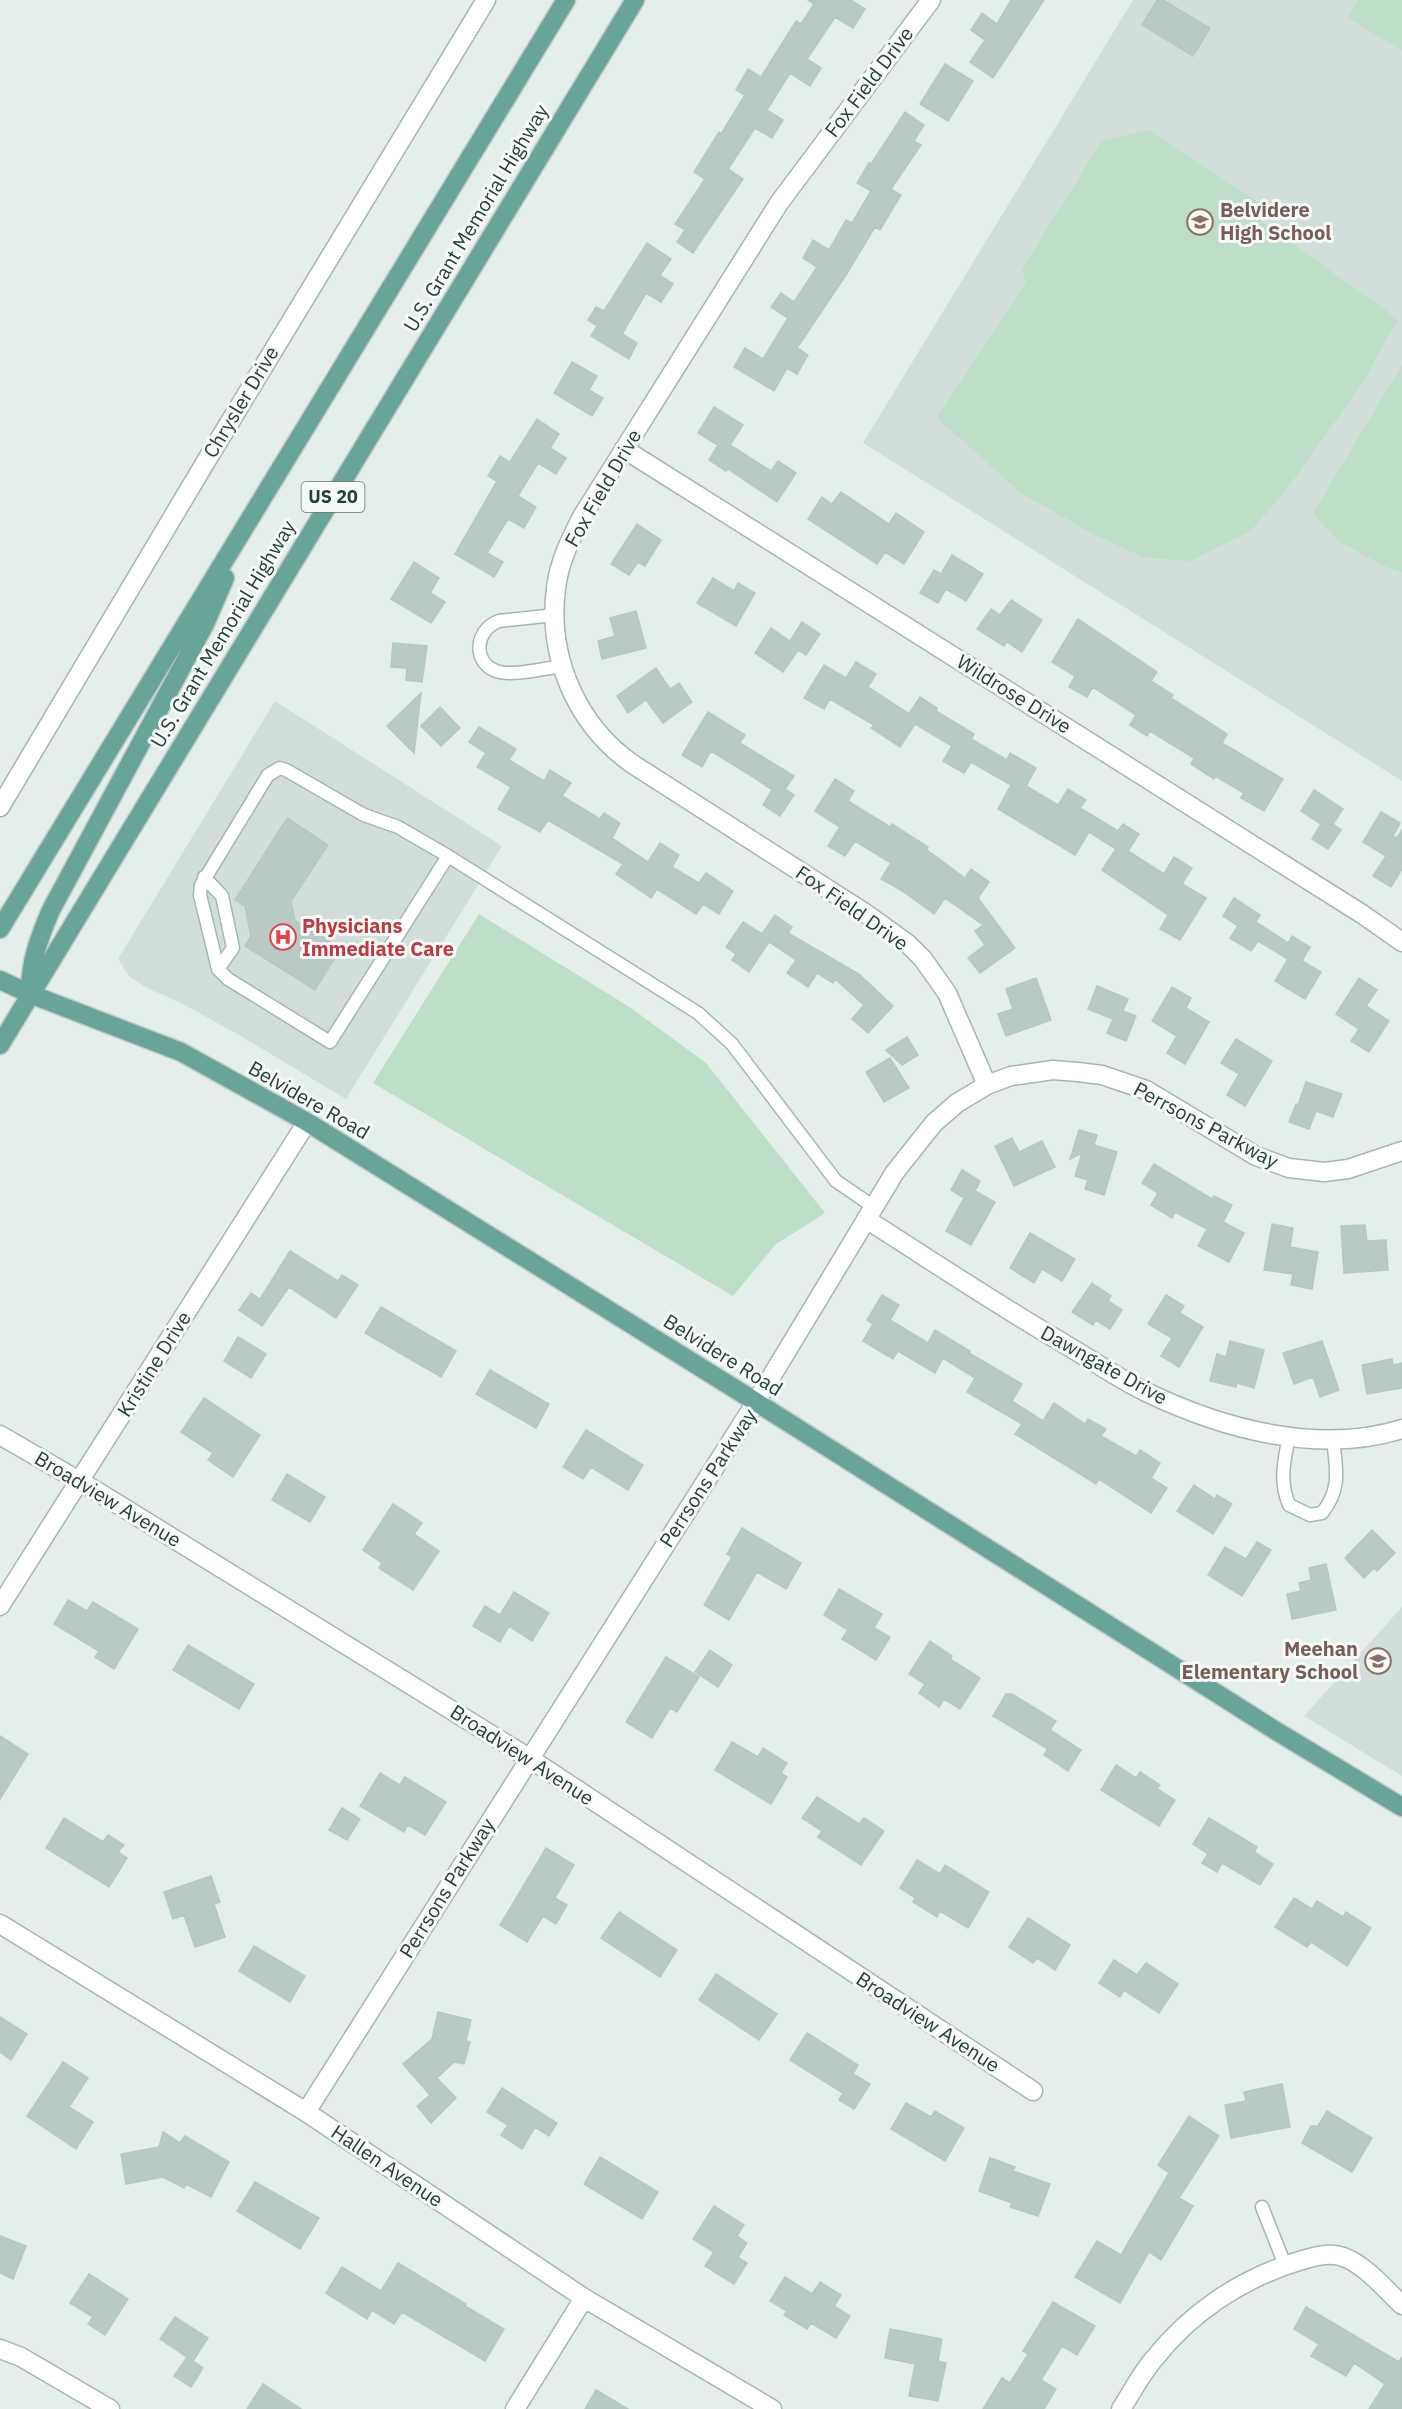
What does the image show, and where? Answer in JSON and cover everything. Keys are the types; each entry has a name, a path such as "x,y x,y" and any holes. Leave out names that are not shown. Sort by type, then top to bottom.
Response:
{"main road":[{"name":"U.S. Grant Memorial Highway","path":"0,929 566,0"},
{"name":"U.S. Grant Memorial Highway","path":"0,1045 635,0"},
{"path":"30,994 30,970 35,946 51,910 205,624 249,522"},
{"name":"Belvidere Road","path":"0,980 30,994 181,1052 307,1122 1246,1712 1402,1807"}],"street":[{"name":"Chrysler Drive","path":"0,807 198,473 486,0"},
{"name":"Fox Field Drive","path":"931,0 779,203 582,515 561,562 556,588 555,615 563,666 577,704 602,739 618,754 865,913 908,944 923,959 947,993 987,1085"},
{"name":"Wildrose Drive","path":"624,449 1362,914 1402,942"},
{"name":"Perrsons Parkway","path":"306,2112 756,1402 895,1172 934,1123 957,1103 987,1085 1011,1076 1053,1070 1102,1075 1146,1090 1256,1156 1289,1168 1324,1172 1348,1168 1402,1151"},
{"name":"Kristine Drive","path":"0,1606 307,1122"},
{"name":"Dawngate Drive","path":"870,1213 1028,1323 1145,1392 1216,1420 1290,1436 1333,1439 1402,1429"},
{"name":"Broadview Avenue","path":"0,1435 80,1481 529,1758 1033,2091"},
{"name":"Hallen Avenue","path":"0,1924 306,2112 584,2298 772,2409"},
{"path":"1121,2409 1152,2360 1182,2328 1224,2295 1285,2265 1318,2255 1346,2258 1361,2267 1402,2305"},
{"path":"515,2409 584,2298"},
{"path":"0,2349 21,2357 110,2409"}],"lane":[{"path":"555,615 490,624 479,638 479,648 485,662 496,671 507,673 563,666"},
{"path":"448,856 330,1042 228,979 218,969 200,895 204,877 268,775 280,768 292,771 364,815 398,827 448,856 711,1024 732,1044 836,1181 870,1213"},
{"path":"204,877 222,896 233,948 218,969"},
{"path":"1290,1436 1282,1472 1283,1490 1289,1505 1310,1515 1322,1513 1337,1484 1333,1439"},
{"path":"1262,2207 1285,2265"}],"shaded area":[{"name":"Belvidere High School","path":"1133,0 1402,0 1402,781 863,443"},
{"path":"275,701 502,846 346,1099 239,1035 179,1002 147,988 130,977 118,959"},
{"name":"Meehan Elementary School","path":"1402,1607 1402,1776 1304,1716"}],"green space":[{"path":"1358,0 1402,0 1402,51 1347,17"},
{"path":"1150,130 1256,201 1261,221 1398,319 1362,384 1290,485 1250,532 1190,561 1143,557 1095,535 1022,494 937,418 1026,282 1022,269 1102,141"},
{"path":"1402,365 1402,572 1384,566 1340,542 1313,514"},
{"path":"479,914 631,1008 706,1063 825,1213 776,1244 733,1296 373,1083"}],"building":[{"path":"808,0 851,0 865,9 853,28 835,17 807,59 821,68 810,86 790,73 767,110 783,120 772,138 755,128 728,169 743,179 693,253 677,242 685,230 675,224 705,179 694,172 745,95 736,90 748,69 761,77 796,21 801,24 814,4"},
{"path":"1011,0 1044,0 993,78 970,62 985,40 971,30 982,13 997,24"},
{"path":"1157,0 1163,0 1210,28 1193,56 1142,25"},
{"path":"945,64 973,81 948,121 920,104"},
{"path":"905,112 924,125 914,141 921,145 891,189 901,195 880,230 875,227 797,348 808,355 797,374 787,368 774,391 734,367 745,348 763,359 788,318 771,307 781,293 794,302 817,267 803,258 813,240 829,250 846,220 852,223 871,191 857,183"},
{"path":"647,243 671,259 660,275 673,284 661,302 646,293 622,334 637,343 629,359 591,336 597,326 588,320 596,307 604,311"},
{"path":"572,362 597,376 589,390 603,398 592,416 554,393"},
{"path":"714,407 743,425 730,445 771,471 778,461 796,473 777,502 728,469 726,471 709,460 718,445 698,433"},
{"path":"537,419 559,434 550,448 566,458 556,474 538,463 518,496 536,507 524,528 508,519 487,553 503,562 494,577 455,554 497,481 488,476 500,456 510,462"},
{"path":"841,492 889,524 896,513 924,532 904,564 885,552 877,564 808,519 822,497 832,504"},
{"path":"637,524 661,540 645,566 638,562 629,575 611,564"},
{"path":"952,555 983,574 966,601 946,589 938,603 920,593 934,570 941,574"},
{"path":"414,562 439,578 430,593 445,602 431,623 391,599"},
{"path":"713,578 734,591 738,583 755,593 736,626 697,603"},
{"path":"1011,600 1042,620 1022,652 1007,642 1004,646 977,629 991,609 1000,615"},
{"path":"636,611 646,648 602,659 598,641 615,636 610,618"},
{"path":"1078,619 1157,672 1151,681 1173,695 1171,698 1227,734 1222,743 1283,779 1264,811 1241,798 1244,793 1215,776 1214,779 1191,764 1194,758 1150,731 1147,736 1130,725 1136,715 1093,687 1087,697 1069,687 1075,676 1052,662"},
{"path":"802,622 820,634 806,655 798,650 783,672 755,653 771,628 790,641"},
{"path":"393,643 427,646 422,682 406,680 407,668 391,667"},
{"path":"856,662 876,674 868,687 909,714 920,697 937,708 936,711 974,734 971,739 1007,760 1010,753 1036,768 1026,786 1058,805 1068,789 1086,800 1080,808 1118,831 1123,824 1139,834 1128,851 1164,874 1174,857 1192,868 1182,884 1206,898 1180,940 1160,929 1168,915 1102,870 1116,849 1089,832 1075,855 998,809 1011,785 971,762 964,773 943,761 952,746 915,724 900,747 871,728 874,725 830,699 824,709 804,698 824,665 846,678"},
{"path":"656,668 670,689 679,683 692,702 663,723 646,700 628,713 617,696"},
{"path":"421,693 414,753 387,726"},
{"path":"440,707 460,728 441,746 421,726"},
{"path":"708,712 745,735 740,743 794,776 785,789 794,795 780,816 763,805 772,790 753,777 711,751 702,767 682,755"},
{"path":"479,727 516,749 509,760 544,781 550,770 571,783 562,796 600,819 604,813 620,823 612,838 648,862 660,843 679,855 672,867 699,883 706,873 733,891 719,914 703,904 696,914 657,889 651,898 616,874 623,864 548,820 540,832 498,809 511,787 477,767 486,753 469,742"},
{"path":"835,779 854,791 848,801 890,827 892,824 928,847 927,850 965,878 971,869 989,882 978,898 1015,948 980,973 968,958 985,945 975,931 983,925 945,898 934,914 901,890 881,879 891,863 855,841 845,856 828,846 840,827 815,811"},
{"path":"1314,790 1343,809 1333,824 1341,830 1328,849 1312,839 1321,824 1301,811"},
{"path":"1381,812 1400,823 1393,836 1397,838 1402,830 1402,869 1391,887 1373,876 1386,856 1363,842"},
{"path":"287,818 328,845 291,901 295,921 341,948 315,990 245,946 251,936 245,906 235,900"},
{"path":"1234,898 1260,915 1256,922 1288,943 1292,936 1310,947 1302,961 1321,972 1305,999 1275,981 1288,959 1258,941 1251,951 1230,938 1238,926 1223,916"},
{"path":"775,915 792,927 788,933 859,974 893,1006 868,1033 852,1019 864,1005 835,979 833,983 817,973 808,987 787,973 796,960 769,942 749,972 732,960 736,954 726,947 743,922 762,934"},
{"path":"1036,978 1051,1020 1006,1036 998,1014 1013,1009 1006,989"},
{"path":"1359,978 1377,990 1366,1006 1389,1021 1369,1052 1351,1041 1359,1029 1336,1014"},
{"path":"1097,986 1128,999 1123,1011 1136,1016 1126,1041 1107,1033 1113,1019 1088,1009"},
{"path":"1172,987 1191,998 1186,1008 1209,1022 1185,1064 1167,1053 1177,1036 1152,1021"},
{"path":"907,1037 918,1055 902,1065 886,1050"},
{"path":"1236,1039 1272,1061 1245,1106 1227,1095 1239,1074 1221,1063"},
{"path":"890,1058 909,1088 884,1102 866,1072"},
{"path":"1306,1082 1342,1094 1333,1117 1316,1111 1309,1129 1289,1122"},
{"path":"1079,1130 1097,1135 1094,1145 1117,1152 1104,1195 1085,1189 1088,1180 1075,1176 1082,1153 1070,1159"},
{"path":"1012,1138 1019,1152 1042,1141 1055,1167 1014,1186 995,1146"},
{"path":"1154,1164 1212,1199 1214,1196 1232,1205 1223,1222 1244,1233 1229,1262 1198,1246 1207,1229 1175,1212 1172,1218 1151,1205 1158,1193 1142,1183"},
{"path":"962,1170 980,1181 975,1191 995,1202 971,1245 946,1231 964,1198 951,1190"},
{"path":"1272,1224 1293,1228 1290,1247 1318,1252 1312,1289 1291,1285 1293,1274 1264,1270"},
{"path":"1365,1225 1367,1241 1386,1240 1388,1270 1344,1273 1341,1226"},
{"path":"1030,1233 1075,1259 1062,1281 1042,1269 1034,1283 1010,1268"},
{"path":"290,1251 338,1281 342,1275 358,1285 336,1318 289,1287 262,1326 239,1310 251,1293 260,1299"},
{"path":"1092,1283 1111,1296 1108,1301 1122,1310 1110,1329 1096,1320 1093,1325 1072,1312"},
{"path":"882,1295 899,1305 890,1320 928,1343 935,1330 1022,1384 1012,1401 1043,1421 1054,1403 1085,1424 1088,1419 1106,1429 1101,1436 1136,1456 1140,1450 1160,1463 1151,1478 1167,1488 1151,1513 1099,1479 1096,1484 1015,1434 1022,1424 967,1392 975,1378 943,1358 935,1373 898,1351 893,1359 863,1341 873,1324 867,1320"},
{"path":"1166,1295 1184,1306 1180,1313 1203,1327 1179,1367 1161,1356 1172,1338 1148,1324"},
{"path":"381,1307 456,1351 441,1377 365,1333"},
{"path":"238,1337 266,1354 251,1378 224,1361"},
{"path":"1230,1341 1264,1350 1254,1388 1237,1383 1236,1387 1210,1381 1217,1354 1226,1357"},
{"path":"1322,1341 1339,1390 1320,1397 1313,1377 1294,1384 1283,1353"},
{"path":"1392,1359 1393,1365 1402,1363 1402,1388 1367,1394 1362,1365"},
{"path":"490,1370 549,1404 536,1428 476,1394"},
{"path":"204,1398 260,1435 233,1477 208,1460 213,1453 181,1432"},
{"path":"586,1430 643,1465 628,1490 591,1467 583,1479 563,1467"},
{"path":"287,1474 325,1497 310,1522 272,1500"},
{"path":"1194,1485 1215,1499 1217,1495 1232,1504 1213,1534 1177,1511"},
{"path":"393,1504 422,1523 414,1534 439,1551 413,1590 379,1568 382,1563 363,1550"},
{"path":"742,1528 801,1563 786,1589 757,1572 729,1620 704,1605 732,1557 727,1554"},
{"path":"1372,1530 1395,1553 1377,1571 1374,1568 1364,1578 1345,1558"},
{"path":"1257,1542 1271,1550 1242,1596 1208,1575 1225,1547 1246,1559"},
{"path":"1326,1564 1336,1610 1292,1619 1287,1594 1301,1591 1299,1583 1311,1580 1309,1568"},
{"path":"839,1589 882,1614 874,1628 890,1637 876,1660 842,1639 848,1630 824,1615"},
{"path":"514,1592 549,1613 532,1641 509,1626 500,1642 473,1626 485,1606 500,1615"},
{"path":"68,1600 87,1611 93,1602 138,1629 114,1669 95,1657 99,1651 54,1624"},
{"path":"930,1641 952,1656 950,1659 980,1678 960,1709 944,1699 939,1707 919,1693 925,1684 909,1674"},
{"path":"188,1645 254,1684 239,1709 173,1670"},
{"path":"710,1650 732,1665 718,1687 695,1672"},
{"path":"666,1657 699,1677 677,1712 670,1708 652,1738 626,1722"},
{"path":"1006,1694 1012,1694 1056,1721 1050,1730 1081,1750 1068,1771 1044,1755 1048,1749 993,1716"},
{"path":"0,1736 28,1754 0,1799"},
{"path":"732,1742 758,1757 763,1748 787,1763 781,1773 787,1777 771,1804 715,1770"},
{"path":"1116,1765 1136,1778 1140,1772 1160,1785 1157,1789 1175,1800 1159,1826 1101,1790"},
{"path":"380,1773 400,1785 405,1777 446,1802 425,1835 408,1825 404,1832 360,1806"},
{"path":"817,1797 859,1824 864,1818 884,1831 861,1865 818,1837 822,1831 802,1818"},
{"path":"342,1808 360,1819 347,1840 329,1830"},
{"path":"64,1818 103,1842 108,1835 124,1845 118,1852 127,1858 109,1887 46,1848"},
{"path":"1209,1818 1257,1847 1254,1852 1273,1864 1260,1885 1222,1863 1217,1872 1202,1863 1208,1854 1193,1844"},
{"path":"546,1848 574,1865 555,1898 567,1905 556,1924 543,1916 527,1942 500,1925"},
{"path":"917,1860 940,1874 945,1865 989,1892 968,1928 940,1911 937,1917 913,1902 915,1898 900,1888"},
{"path":"211,1876 220,1902 214,1904 225,1937 195,1947 184,1915 173,1919 164,1892"},
{"path":"1294,1898 1312,1909 1317,1901 1343,1917 1346,1912 1371,1928 1347,1966 1311,1942 1307,1947 1275,1927"},
{"path":"619,1912 677,1950 660,1977 601,1938"},
{"path":"1028,1918 1070,1945 1055,1970 1037,1958 1033,1963 1009,1947"},
{"path":"254,1946 305,1976 290,2002 239,1971"},
{"path":"1114,1960 1137,1975 1146,1963 1178,1984 1159,2013 1124,1990 1120,1997 1099,1983"},
{"path":"716,1974 777,2014 759,2040 699,2000"},
{"path":"438,2012 471,2020 466,2041 470,2042 464,2064 454,2062 437,2078 456,2098 431,2123 417,2106 430,2095 403,2064 432,2039"},
{"path":"0,2017 27,2034 11,2060 0,2052"},
{"path":"807,2033 858,2065 853,2074 870,2084 854,2109 839,2100 843,2093 790,2060"},
{"path":"63,2062 88,2078 69,2107 93,2122 76,2149 27,2116"},
{"path":"1282,2084 1290,2127 1231,2138 1225,2105 1246,2101 1244,2092"},
{"path":"502,2088 557,2123 549,2136 535,2127 522,2149 501,2135 508,2125 487,2112"},
{"path":"906,2103 931,2117 935,2111 964,2128 945,2161 891,2129"},
{"path":"1327,2111 1372,2138 1352,2172 1302,2143 1311,2126 1318,2126"},
{"path":"1189,2116 1219,2136 1179,2198 1193,2206 1161,2260 1149,2252 1120,2303 1075,2277 1097,2241 1121,2255 1169,2173 1158,2165"},
{"path":"163,2132 180,2143 185,2136 229,2162 211,2197 186,2184 184,2188 163,2177 126,2184 121,2154 159,2147"},
{"path":"600,2157 658,2192 642,2219 584,2184"},
{"path":"990,2158 1015,2167 1013,2171 1050,2184 1038,2216 1010,2207 1012,2203 979,2191"},
{"path":"255,2182 319,2218 300,2249 237,2211"},
{"path":"714,2206 744,2225 737,2236 747,2243 738,2257 747,2263 734,2284 705,2266 714,2252 693,2239"},
{"path":"0,2236 26,2246 13,2279 0,2273"},
{"path":"398,2263 504,2329 485,2361 402,2312 394,2324 372,2310 367,2319 326,2293 342,2267 381,2291"},
{"path":"89,2274 128,2299 105,2335 88,2324 93,2317 70,2303"},
{"path":"785,2277 812,2294 820,2282 841,2295 834,2306 850,2316 836,2338 811,2323 807,2329 784,2315 787,2311 770,2301"},
{"path":"1053,2302 1095,2326 1077,2355 1062,2346 1041,2380 1056,2389 1044,2409 983,2409 1002,2378 1010,2383 1028,2354 1023,2351"},
{"path":"1306,2307 1399,2362 1402,2357 1402,2409 1369,2409 1385,2384 1354,2363 1346,2376 1311,2356 1319,2344 1294,2329"},
{"path":"175,2317 208,2338 193,2361 160,2339"},
{"path":"890,2329 942,2339 938,2361 946,2363 938,2401 909,2396 915,2364 885,2358"},
{"path":"187,2357 203,2368 191,2387 174,2376"},
{"path":"263,2384 301,2409 247,2409"},
{"path":"596,2390 628,2409 585,2409"}],"place":[{"name":"Belvidere High School","path":"1200,222"},
{"name":"Physicians Immediate Care","path":"283,937"},
{"name":"Meehan Elementary School","path":"1378,1661"}]}
